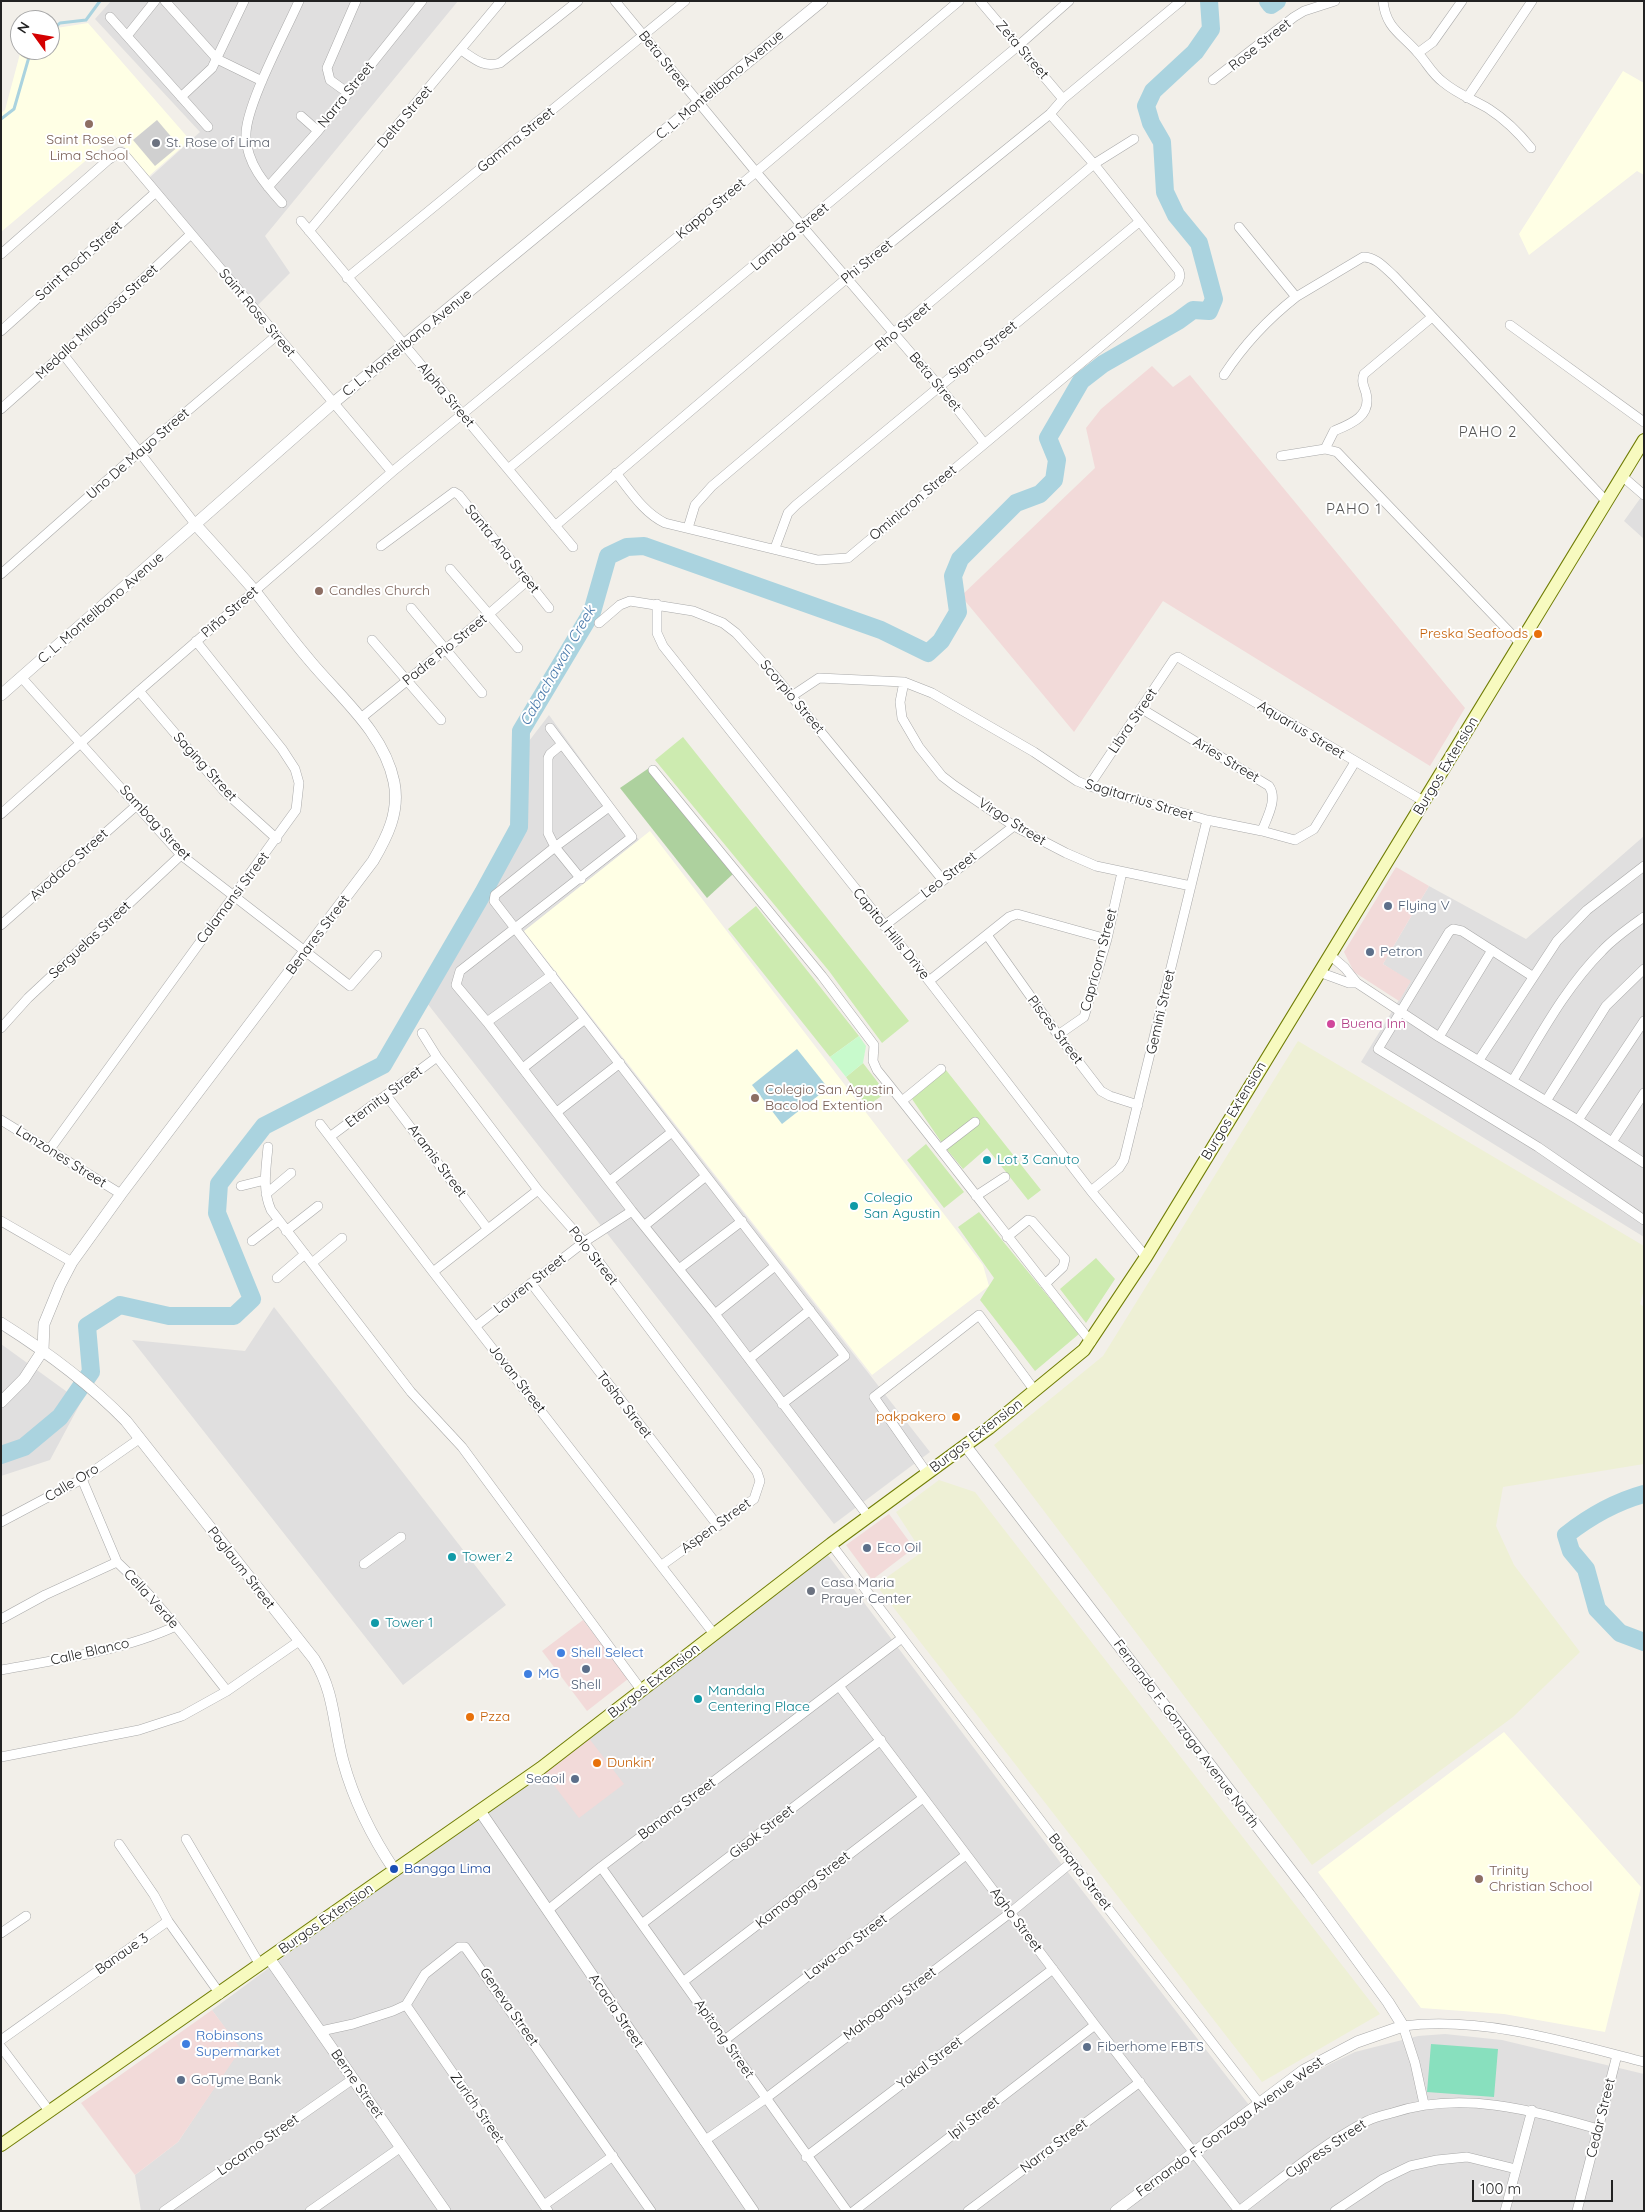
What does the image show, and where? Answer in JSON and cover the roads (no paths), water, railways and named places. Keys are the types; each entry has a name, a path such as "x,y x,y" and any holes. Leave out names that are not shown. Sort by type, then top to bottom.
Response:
{"main road":[{"name":"Burgos Extension","path":"1,2145 50,2112 109,2068 220,1994 541,1768 830,1544 1035,1391 1091,1342 1146,1257 1425,802 1644,440"}],"street":[{"path":"127,36 155,1"},
{"path":"165,1 217,59 262,81"},
{"path":"182,97 212,68 244,1"},
{"path":"282,203 256,172 246,137 248,119 262,81 299,1"},
{"path":"348,93 330,80 327,68 356,1"},
{"name":"Narra Street","path":"268,188 318,131 422,1"},
{"name":"Delta Street","path":"310,231 501,1"},
{"path":"461,50 489,66 500,63 578,1"},
{"name":"Beta Street","path":"614,1 756,172 939,386 984,443"},
{"name":"Gamma Street","path":"347,278 686,1"},
{"name":"C. L. Montelibano Avenue","path":"1,694 332,404 822,1"},
{"name":"Kappa Street","path":"463,415 959,1"},
{"name":"Zeta Street","path":"980,1 1063,99"},
{"name":"Lambda Street","path":"508,469 803,226 1069,1"},
{"name":"Phi Street","path":"555,526 847,278 1050,114 1063,99 1181,1"},
{"name":"Rose Street","path":"1213,80 1299,14 1336,1"},
{"path":"1383,1 1387,18 1392,28 1418,53 1438,78 1504,120 1520,134 1531,148"},
{"path":"1418,53 1433,42 1462,1"},
{"path":"1467,98 1532,1"},
{"path":"110,17 208,127"},
{"path":"1050,114 1094,164 1139,222"},
{"path":"301,116 318,131"},
{"name":"Rho Street","path":"688,528 695,505 712,486 1094,164 1134,139"},
{"name":"Saint Rose Street","path":"1,254 108,160 120,152 123,153 332,404 392,472"},
{"name":"Saint Roch Street","path":"1,331 156,192"},
{"name":"Alpha Street","path":"300,221 573,547"},
{"name":"Ominicron Street","path":"616,473 654,518 666,523 818,560 848,558 1178,282 1179,271 1139,222"},
{"name":"Sigma Street","path":"775,548 788,513 796,505 1139,222"},
{"path":"1239,227 1296,297"},
{"name":"Medalla Milagrosa Street","path":"1,409 63,354 191,234"},
{"path":"1224,375 1237,356 1279,310 1296,297 1348,265 1363,257 1370,257 1394,276 1606,502"},
{"path":"1325,449 1334,431 1349,425 1364,414 1368,402 1363,382 1364,374 1432,317"},
{"path":"1510,325 1644,422"},
{"name":"Uno De Mayo Street","path":"1,574 139,452 276,336"},
{"path":"63,354 196,524"},
{"name":"Piña Street","path":"1,814 196,641 392,472 463,415"},
{"path":"1281,456 1325,449 1337,452 1344,457 1417,537 1520,643"},
{"path":"1622,476 1644,495"},
{"name":"Santa Ana Street","path":"381,546 454,492 459,495 549,608"},
{"name":"Benares Street","path":"43,1350 44,1324 72,1262 372,861 388,836 393,821 395,784 388,760 361,718 311,663 254,591 196,524"},
{"path":"450,569 518,648"},
{"name":"Padre Pio Street","path":"361,718 446,650 528,580"},
{"name":"Scorpio Street","path":"599,623 625,602 657,604 693,611 724,623 736,633 792,696 942,879"},
{"name":"Capitol Hills Drive","path":"657,604 658,633 663,646 929,981 1091,1190 1146,1257"},
{"path":"411,608 482,693"},
{"path":"372,640 441,720"},
{"name":"Calamansi Street","path":"50,1149 119,1051 276,840 296,810 299,783 295,769 282,749 196,641"},
{"name":"Aquarius Street","path":"1178,657 1425,802"},
{"name":"Libra Street","path":"1089,786 1174,659 1178,657"},
{"name":"Sambag Street","path":"21,676 181,855 305,953 350,986 377,955"},
{"name":"Sagitarrius Street","path":"792,696 819,678 904,682 932,692 1027,748 1077,781 1089,786 1207,820 1295,840 1307,835 1314,829 1355,762"},
{"name":"Virgo Street","path":"904,682 900,702 902,718 919,747 942,776 1014,826 1088,863 1190,886"},
{"name":"Saging Street","path":"139,691 224,791 276,840"},
{"name":"Aries Street","path":"1142,709 1270,786 1274,792 1274,798 1262,831"},
{"path":"550,728 632,838 460,971 456,985 487,1022 632,1211 715,1314 868,1516"},
{"path":"562,744 548,758 548,834 554,847 580,879"},
{"path":"653,770 822,976 872,1041 875,1049 873,1064 1091,1342"},
{"name":"Avodaco Street","path":"1,925 137,804"},
{"path":"609,807 554,847 495,895 494,901 845,1356 782,1404"},
{"name":"Gemini Street","path":"1091,1190 1119,1168 1124,1160 1207,820"},
{"name":"Leo Street","path":"884,926 942,879 1014,826"},
{"name":"Serguelas Street","path":"1,1028 28,998 181,855"},
{"path":"1479,1060 1532,976 1557,941 1587,910 1644,866"},
{"name":"Capricorn Street","path":"1058,1035 1084,1017 1106,939 1122,872"},
{"path":"929,981 1009,917 1017,914 1106,939"},
{"path":"1513,1080 1564,996 1581,974 1602,950 1644,917"},
{"path":"1532,976 1458,929 1453,929 1449,932 1378,1049 1538,1147 1644,1220"},
{"name":"Pisces Street","path":"987,935 1058,1035 1101,1091 1138,1105"},
{"path":"1439,1037 1492,950"},
{"path":"1330,955 1349,972 1357,983 1400,1012 1578,1120 1644,1163"},
{"path":"1546,1101 1606,1006 1644,969"},
{"path":"1319,972 1349,983 1357,983"},
{"path":"487,1022 552,976"},
{"path":"522,1068 585,1019"},
{"path":"1578,1120 1644,1021"},
{"name":"Polo Street","path":"422,1034 437,1057 538,1190 584,1242 757,1472 760,1481"},
{"name":"Eternity Street","path":"331,1136 437,1057"},
{"path":"557,1112 620,1063"},
{"path":"902,1101 941,1069"},
{"path":"1612,1142 1644,1093"},
{"name":"Aramis Street","path":"386,1095 488,1228"},
{"name":"Lanzones Street","path":"1,1120 121,1194"},
{"path":"940,1149 975,1122"},
{"name":"Jovan Street","path":"320,1124 714,1634"},
{"path":"610,1181 672,1132"},
{"path":"268,1148 265,1180 266,1194 271,1210 278,1221 411,1392 462,1447 642,1691"},
{"path":"266,1194 291,1173"},
{"path":"644,1226 706,1176"},
{"path":"976,1196 1005,1176"},
{"path":"241,1186 265,1180"},
{"path":"433,1272 538,1190"},
{"path":"286,1231 318,1206"},
{"name":"Lauren Street","path":"476,1326 584,1242 632,1211"},
{"path":"1007,1237 1028,1220 1032,1221 1066,1259 1063,1267 1045,1284"},
{"path":"1,1221 72,1262"},
{"path":"252,1241 278,1221"},
{"path":"679,1269 742,1221"},
{"path":"312,1263 342,1238"},
{"path":"277,1278 305,1254"},
{"path":"715,1314 775,1266"},
{"name":"Tasha Street","path":"531,1283 718,1526"},
{"path":"749,1359 810,1310"},
{"path":"927,1472 874,1397 979,1315 1035,1391"},
{"name":"Paglaum Street","path":"1,1323 76,1374 102,1397 139,1439 325,1676 343,1762 352,1790 378,1846 395,1871"},
{"path":"1,1402 24,1379 43,1350"},
{"name":"Calle Oro","path":"1,1522 82,1479 139,1439"},
{"name":"Fernando F. Gonzaga Avenue North","path":"965,1445 1309,1894 1388,2002 1403,2026"},
{"path":"82,1479 118,1562"},
{"name":"Aspen Street","path":"662,1565 754,1499 760,1481"},
{"path":"364,1564 401,1537"},
{"name":"Banana Street","path":"830,1544 1259,2104"},
{"name":"Cella Verde","path":"1,1619 45,1595 118,1562 133,1576 176,1626 227,1691"},
{"name":"Calle Blanco","path":"1,1670 121,1645 154,1636 176,1626"},
{"name":"Banana Street","path":"548,1910 601,1867 902,1638"},
{"path":"1,1757 67,1745 164,1723 199,1708 227,1691 299,1641"},
{"name":"Agho Street","path":"839,1686 1095,2025 1239,2211"},
{"name":"Gisok Street","path":"643,1923 881,1740"},
{"name":"Kamagong Street","path":"684,1982 923,1798"},
{"name":"Acacia Street","path":"480,1811 753,2211"},
{"path":"186,1840 265,1962"},
{"path":"120,1844 154,1895 168,1921 220,1994"},
{"name":"Lawa-an Street","path":"726,2039 966,1855"},
{"name":"Mahogany Street","path":"704,2141 765,2099 1011,1913 1072,1862"},
{"name":"Apitong Street","path":"601,1867 726,2039 765,2099 846,2211"},
{"path":"1,1934 26,1916"},
{"name":"Banaue 3","path":"1,2040 168,1921"},
{"name":"Geneva Street","path":"406,2005 425,1974 459,1947 465,1947 651,2211"},
{"name":"Berne Street","path":"265,1962 321,2030 445,2211"},
{"name":"Yakal Street","path":"806,2157 1053,1969"},
{"path":"321,2030 353,2024 406,2005"},
{"name":"Zurich Street","path":"406,2005 546,2208"},
{"path":"1424,2104 1415,2064 1403,2026 1445,2022 1465,2023 1644,2062"},
{"name":"Ipil Street","path":"854,2211 1095,2025"},
{"name":"Fernando F. Gonzaga Avenue West","path":"1116,2211 1322,2059 1357,2042 1403,2026"},
{"path":"1,2046 50,2112"},
{"name":"Cedar Street","path":"1576,2211 1617,2055"},
{"name":"Locarno Street","path":"164,2211 353,2079"},
{"name":"Narra Street","path":"968,2211 1140,2082"},
{"name":"Cypress Street","path":"1239,2211 1325,2147 1361,2125 1392,2113 1424,2104 1481,2103 1532,2110 1598,2129"},
{"path":"1505,2211 1532,2110"},
{"path":"310,2211 401,2147"},
{"path":"546,2208 614,2156"},
{"path":"1335,2211 1383,2178 1410,2166 1466,2157 1516,2169"}],"water":[{"path":"797,1049 828,1088 782,1124 752,1085"}],"waterway":[{"path":"60,23 86,20 100,1"},
{"name":"Cabachawan Creek","path":"1,1455 24,1447 60,1417 91,1372 87,1326 120,1305 169,1316 234,1316 252,1299 217,1213 219,1184 264,1126 383,1065 519,827 521,731 592,612 608,556 627,547 644,546 881,630 928,653 941,641 958,612 953,576 960,559 1016,503 1040,494 1054,480 1057,460 1048,438 1081,381 1103,364 1178,321 1193,310 1209,311 1214,299 1199,243 1176,215 1165,192 1162,142 1151,123 1146,106 1153,91 1195,52 1211,29 1209,1"},
{"name":"Cabachawan Creek","path":"1268,1 1271,5 1277,1"},
{"path":"1,119 14,109 28,60"},
{"path":"1644,1494 1623,1501 1603,1511 1566,1535 1571,1551 1586,1569 1597,1609 1620,1633 1644,1642"}],"place":[{"name":"Saint Rose of Lima School","path":"89,124"},
{"name":"St. Rose of Lima","path":"156,143"},
{"name":"Candles Church","path":"319,591"},
{"name":"Preska Seafoods","path":"1538,634"},
{"name":"Flying V","path":"1388,906"},
{"name":"Petron","path":"1370,952"},
{"name":"Buena Inn","path":"1331,1024"},
{"name":"Colegio San Agustin Bacolod Extention","path":"755,1098"},
{"name":"Lot 3 Canuto","path":"987,1160"},
{"name":"Colegio San Agustin","path":"854,1206"},
{"name":"pakpakero","path":"956,1417"},
{"name":"Eco Oil","path":"867,1548"},
{"name":"Tower 2","path":"452,1557"},
{"name":"Casa Maria Prayer Center","path":"811,1591"},
{"name":"Tower 1","path":"375,1623"},
{"name":"Shell Select","path":"561,1653"},
{"name":"Shell","path":"586,1669"},
{"name":"MG","path":"528,1674"},
{"name":"Mandala Centering Place","path":"698,1699"},
{"name":"Pzza","path":"470,1717"},
{"name":"Dunkin'","path":"597,1763"},
{"name":"Seaoil","path":"575,1779"},
{"name":"Bangga Lima","path":"394,1869"},
{"name":"Trinity Christian School","path":"1479,1879"},
{"name":"Robinsons Supermarket","path":"186,2044"},
{"name":"Fiberhome FBTS","path":"1087,2047"},
{"name":"GoTyme Bank","path":"181,2080"}],"district":[{"name":"PAHO 2","path":"1488,432"},
{"name":"PAHO 1","path":"1354,509"}]}
